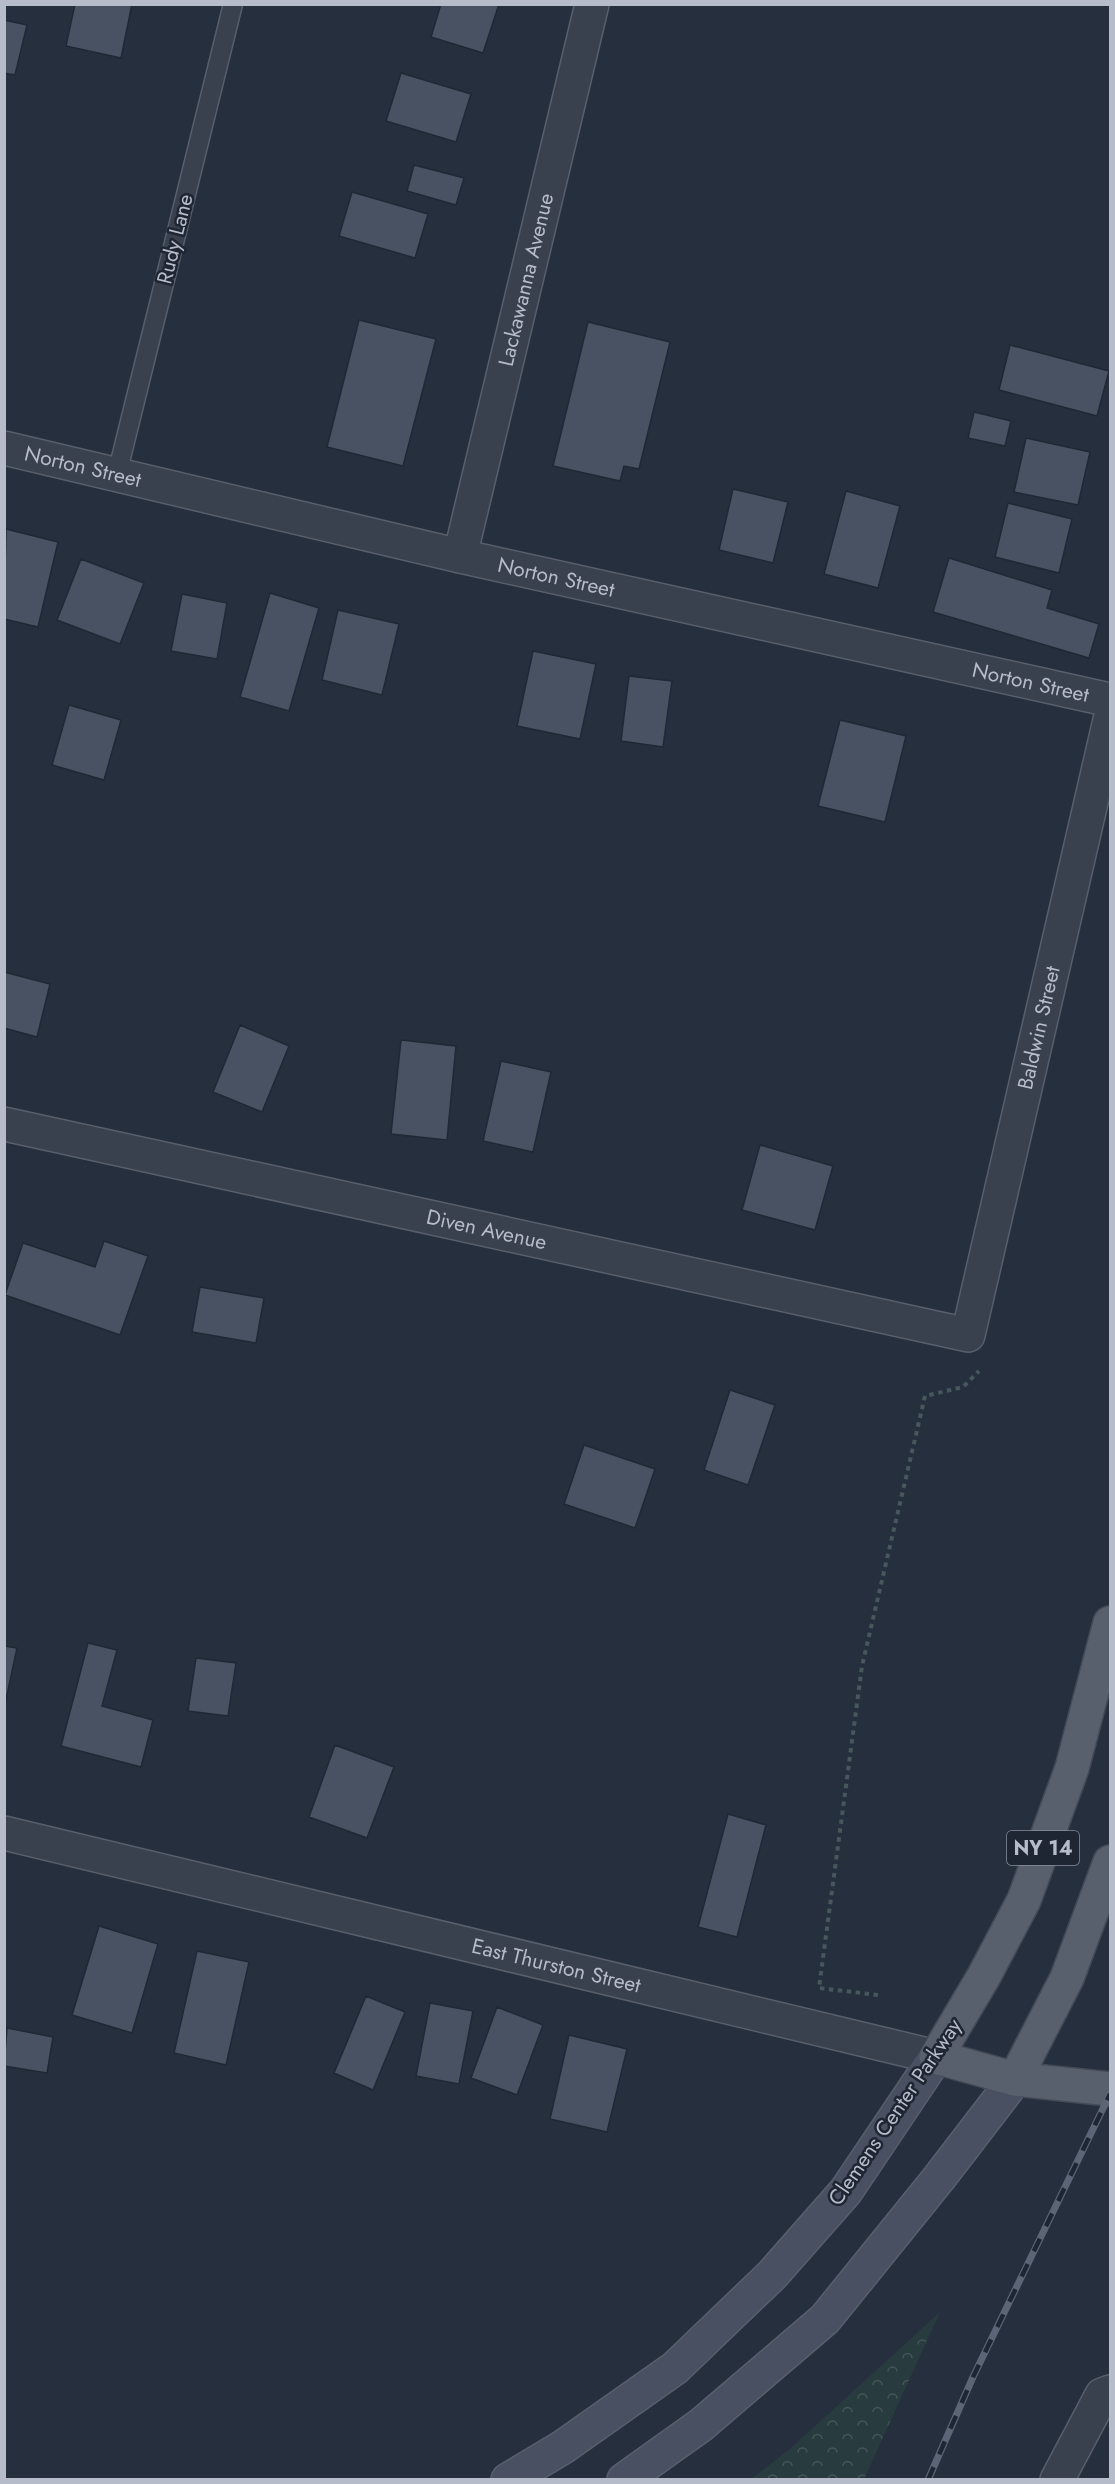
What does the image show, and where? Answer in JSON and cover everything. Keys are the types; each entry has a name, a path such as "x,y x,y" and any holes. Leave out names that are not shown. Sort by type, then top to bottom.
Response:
{"main road":[{"name":"Clemens Center Parkway","path":"508,2480 563,2447 675,2368 772,2275 846,2192 936,2057 984,1976 1024,1900 1072,1768 1110,1623"},
{"name":"NY 14","path":"1107,1873 1110,1936"},
{"name":"NY 14","path":"1015,2079 1067,1977 1107,1873"},
{"name":"East Thurston Street","path":"936,2057 1015,2079 1110,2089"},
{"path":"624,2480 701,2426 825,2319 939,2178 1015,2079"}],"street":[{"name":"Lackawanna Avenue","path":"460,556 592,4"},
{"name":"Norton Street","path":"4,448 460,556 1110,700"},
{"name":"Baldwin Street","path":"968,1335 1110,720"},
{"name":"Diven Avenue","path":"4,1124 968,1335"},
{"name":"East Thurston Street","path":"4,1833 936,2057"},
{"path":"1057,2480 1102,2395 1110,2392"}],"lane":[{"name":"Rudy Lane","path":"117,474 233,4"}],"path":[{"path":"878,1995 819,1988 862,1666 925,1396 963,1387 987,1364"}],"green space":[{"path":"940,2312 864,2479 751,2479 790,2449"}],"building":[{"path":"75,4 132,4 121,58 66,46"},
{"path":"441,4 499,4 483,53 431,37"},
{"path":"4,20 27,25 15,75 4,73"},
{"path":"401,73 471,94 456,142 386,121"},
{"path":"414,165 464,178 456,205 407,191"},
{"path":"352,192 428,214 415,258 339,236"},
{"path":"359,320 436,339 403,466 327,447"},
{"path":"588,322 670,342 639,469 624,466 620,481 553,466"},
{"path":"1010,345 1109,371 1097,416 999,390"},
{"path":"974,412 1011,421 1005,446 968,438"},
{"path":"1026,438 1090,452 1078,505 1014,492"},
{"path":"733,489 788,502 773,563 719,550"},
{"path":"846,491 900,506 878,588 824,574"},
{"path":"1008,503 1072,519 1059,573 995,557"},
{"path":"6,529 58,542 38,627 4,619"},
{"path":"949,558 1052,590 1047,608 1099,624 1089,658 933,612"},
{"path":"81,559 144,583 120,644 57,620"},
{"path":"270,593 319,608 289,711 240,697"},
{"path":"182,594 227,603 217,659 171,651"},
{"path":"338,610 399,624 382,695 322,680"},
{"path":"533,651 596,664 580,739 517,726"},
{"path":"629,676 672,681 663,747 621,741"},
{"path":"69,705 121,720 104,780 52,765"},
{"path":"840,720 906,736 885,822 818,806"},
{"path":"4,972 50,984 37,1037 4,1028"},
{"path":"240,1025 289,1046 262,1112 213,1092"},
{"path":"401,1040 456,1046 447,1140 391,1134"},
{"path":"501,1061 551,1072 533,1152 483,1141"},
{"path":"760,1145 833,1166 815,1230 742,1210"},
{"path":"104,1241 148,1256 120,1335 5,1295 23,1243 95,1267"},
{"path":"200,1287 264,1298 256,1343 192,1332"},
{"path":"730,1390 775,1405 748,1485 704,1470"},
{"path":"584,1445 655,1469 635,1528 564,1504"},
{"path":"88,1643 117,1650 102,1706 153,1720 141,1767 61,1746"},
{"path":"4,1646 17,1648 4,1709"},
{"path":"196,1658 236,1663 228,1716 188,1711"},
{"path":"335,1745 394,1767 367,1838 309,1817"},
{"path":"728,1814 766,1825 737,1937 698,1927"},
{"path":"99,1926 158,1944 132,2033 72,2015"},
{"path":"197,1951 249,1962 226,2065 174,2053"},
{"path":"366,1996 405,2012 373,2090 334,2073"},
{"path":"430,2003 473,2011 459,2084 416,2076"},
{"path":"497,2007 543,2025 517,2095 471,2078"},
{"path":"7,2028 53,2037 47,2073 4,2066"},
{"path":"569,2035 627,2049 607,2132 550,2119"}],"railway":[{"path":"928,2480 973,2377 1110,2094"}]}
